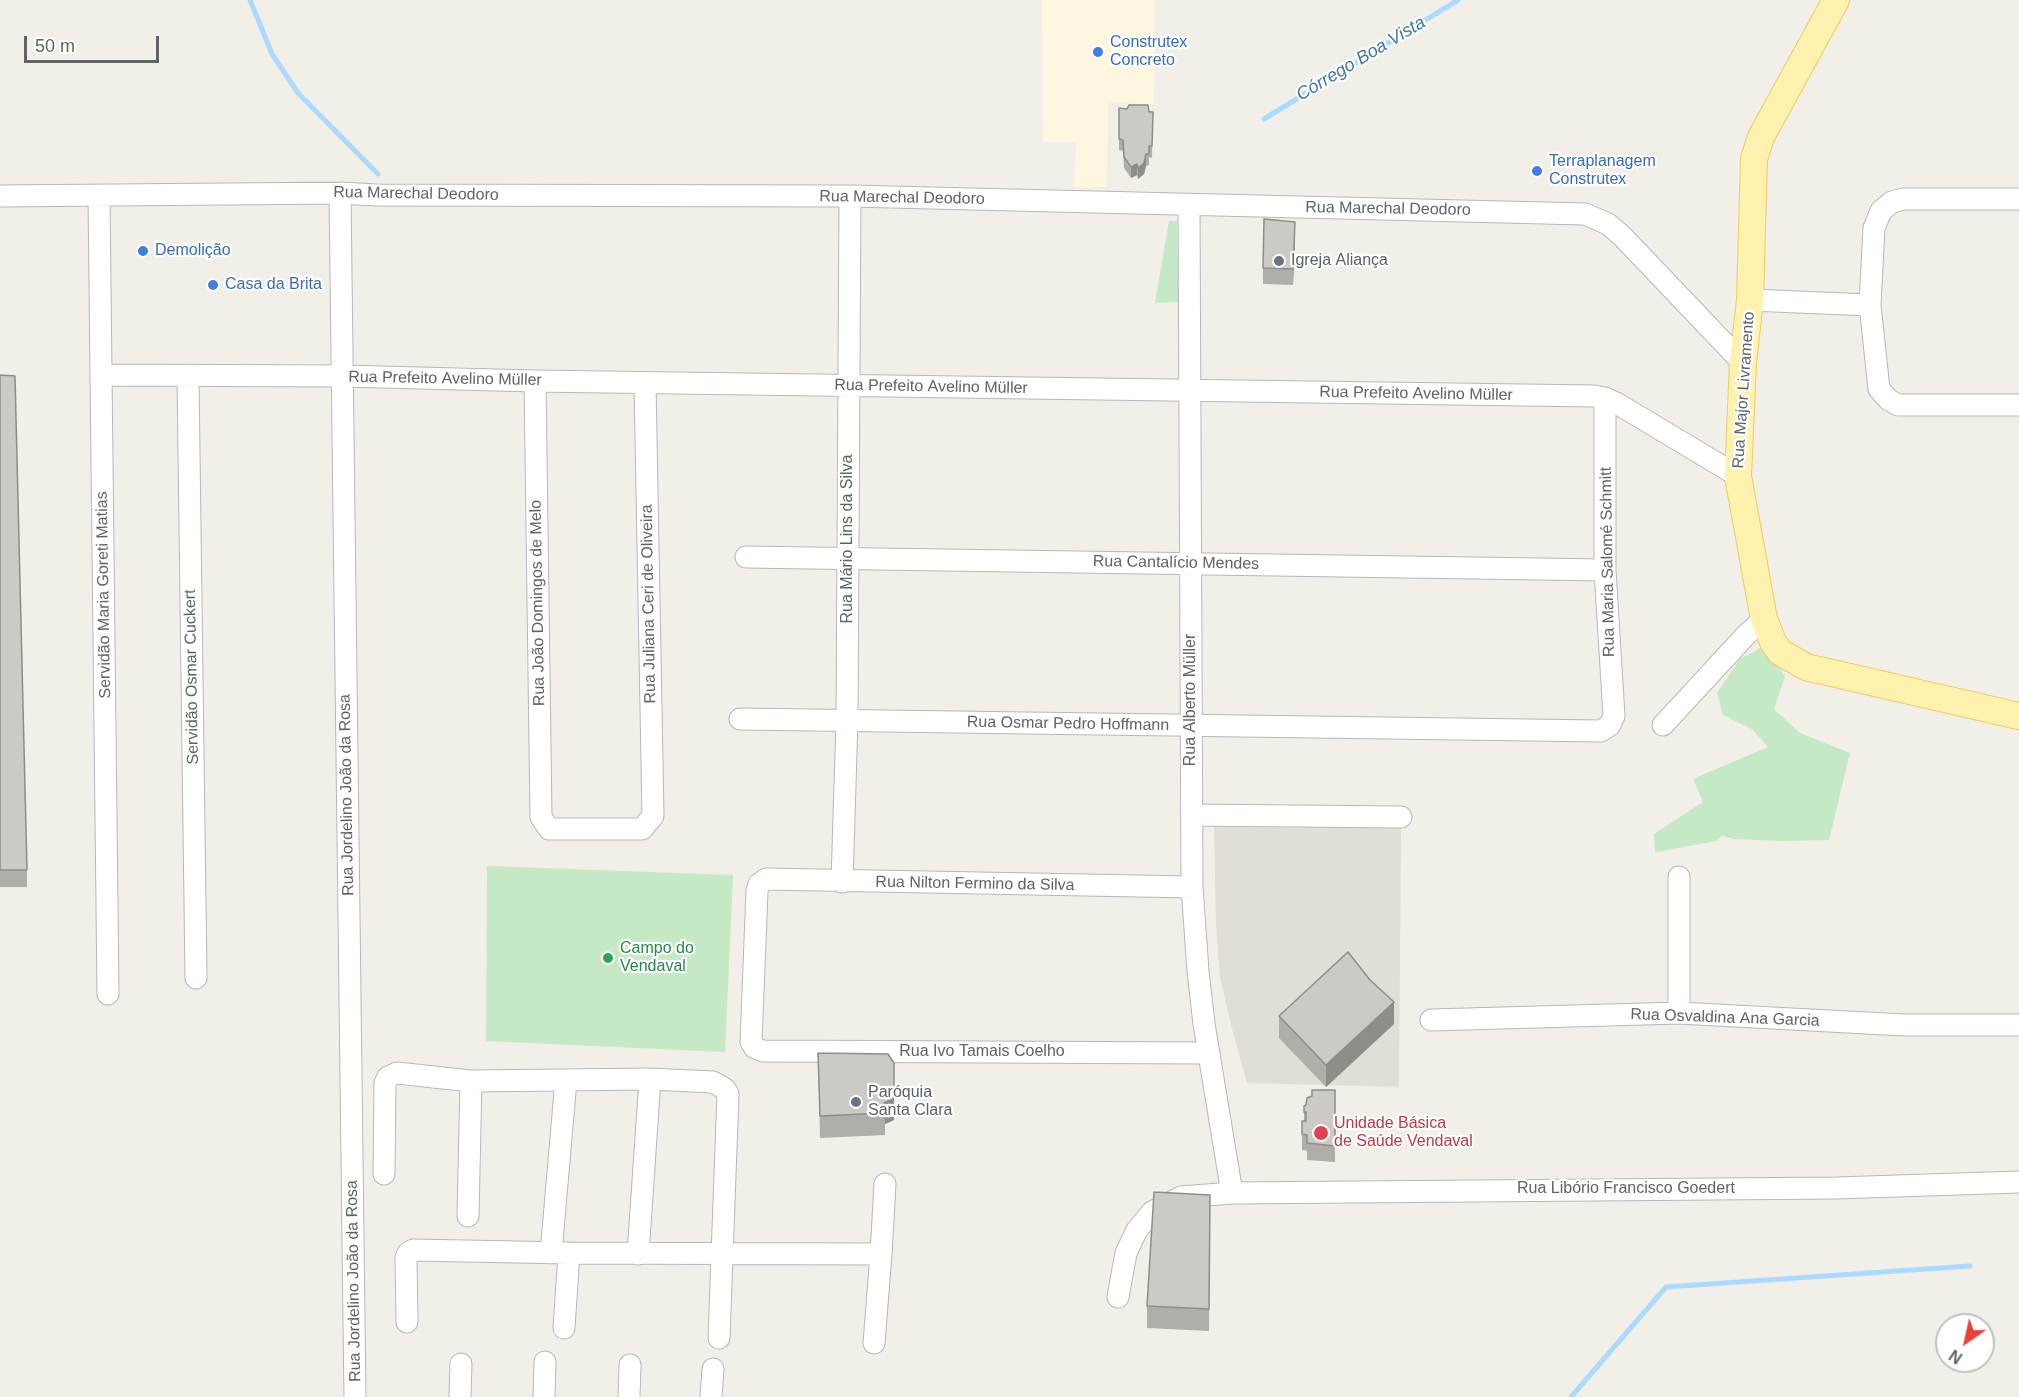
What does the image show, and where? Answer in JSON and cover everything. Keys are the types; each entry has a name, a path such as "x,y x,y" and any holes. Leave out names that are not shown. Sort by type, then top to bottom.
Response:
{"main road":[{"name":"Rua Major Livramento","path":"1836,0 1761,137 1754,159 1750,300 1743,363 1738,476 1764,619 1773,642 1780,652 1806,667 2019,717"}],"street":[{"name":"Rua Marechal Deodoro","path":"0,196 340,193 850,196 1585,214 1608,224 1622,236 1743,363"},
{"name":"Rua Jordelino João da Rosa","path":"340,193 342,376 364,1320 355,1397"},
{"name":"Servidão Maria Goreti Matias","path":"99,196 108,994"},
{"name":"Rua Mário Lins da Silva","path":"842,882 847,720 850,196"},
{"path":"2019,199 1903,199 1892,202 1881,211 1874,228 1870,305 1879,389 1888,400 1898,405 2019,405"},
{"name":"Rua Alberto Müller","path":"1189,205 1192,887 1198,971 1232,1193"},
{"path":"1750,300 1870,305"},
{"name":"Rua Prefeito Avelino Müller","path":"102,375 342,376 1605,398 1738,476"},
{"name":"Servidão Osmar Cuckert","path":"188,377 196,978"},
{"name":"Rua João Domingos de Melo","path":"535,381 541,817 549,829 642,830 648,823"},
{"name":"Rua Juliana Ceri de Oliveira","path":"645,383 653,816 648,823"},
{"name":"Rua Maria Salomé Schmitt","path":"1605,398 1605,570 1614,716 1610,725"},
{"name":"Rua Cantalício Mendes","path":"746,557 1605,570"},
{"path":"1663,725 1747,634 1764,619"},
{"name":"Rua Osmar Pedro Hoffmann","path":"740,719 1601,731 1610,725"},
{"path":"1192,815 1401,817"},
{"path":"1679,1014 1680,877"},
{"name":"Rua Nilton Fermino da Silva","path":"755,1048 752,1042 757,891 759,884 766,879 1192,887"},
{"name":"Rua Osvaldina Ana Garcia","path":"1431,1020 1679,1014 1904,1025 2019,1025"},
{"name":"Rua Ivo Tamais Coelho","path":"755,1048 774,1052 1209,1053"},
{"path":"384,1174 385,1083 388,1077 397,1073 471,1082 650,1080 713,1082 725,1089 728,1094 719,1338"},
{"path":"564,1328 560,1253 566,1080"},
{"path":"638,1254 650,1080"},
{"path":"468,1216 471,1082"},
{"name":"Rua Libório Francisco Goedert","path":"1118,1297 1126,1253 1137,1230 1152,1212 1181,1197 1232,1193 1836,1188 2019,1182"},
{"path":"874,1343 885,1184"},
{"path":"407,1322 406,1257 413,1250 638,1254 880,1254"},
{"path":"544,1397 545,1362"},
{"path":"460,1397 461,1364"},
{"path":"629,1397 630,1365"},
{"path":"711,1397 713,1370"}],"shaded area":[{"name":"Construtex Concreto","path":"1042,0 1155,0 1154,104 1108,103 1107,187 1074,187 1076,142 1043,142"},
{"path":"1214,827 1401,828 1399,1087 1247,1083 1220,977 1216,924"}],"green space":[{"path":"1169,221 1177,221 1179,302 1155,303"},
{"path":"1764,646 1785,676 1774,709 1800,733 1850,753 1829,840 1780,841 1734,839 1722,836 1716,841 1655,852 1654,834 1703,802 1693,779 1768,747 1752,729 1723,715 1717,693 1740,659"},
{"name":"Campo do Vendaval","path":"487,866 733,875 725,1052 486,1041"}],"building":[{"path":"1129,105 1148,105 1149,112 1153,112 1152,146 1149,146 1149,154 1146,154 1144,163 1138,168 1137,164 1131,167 1124,157 1123,140 1119,139 1119,108 1127,109"},
{"name":"Igreja Aliança","path":"1264,219 1295,222 1293,269 1263,268"},
{"path":"0,375 15,376 27,870 0,870"},
{"path":"1348,952 1370,980 1394,1002 1326,1065 1279,1016"},
{"name":"Paróquia Santa Clara","path":"818,1053 888,1054 894,1063 894,1098 884,1103 885,1113 820,1116"},
{"name":"Unidade Básica de Saúde Vendaval","path":"1312,1090 1335,1090 1335,1146 1307,1143 1307,1135 1302,1134 1302,1121 1306,1121 1304,1106 1307,1098 1312,1096"},
{"path":"1154,1192 1210,1195 1209,1309 1147,1306"}],"waterway":[{"name":"Córrego Boa Vista","path":"250,0 272,54 298,93 378,174"},
{"name":"Córrego Boa Vista","path":"1264,119 1458,0"},
{"path":"1571,1397 1666,1287 1970,1266"}],"place":[{"name":"Construtex Concreto","path":"1098,52"},
{"name":"Terraplanagem Construtex","path":"1537,171"},
{"name":"Demolição","path":"143,251"},
{"name":"Igreja Aliança","path":"1279,261"},
{"name":"Casa da Brita","path":"213,285"},
{"name":"Campo do Vendaval","path":"608,958"},
{"name":"Paróquia Santa Clara","path":"856,1102"},
{"name":"Unidade Básica de Saúde Vendaval","path":"1321,1133"}]}
